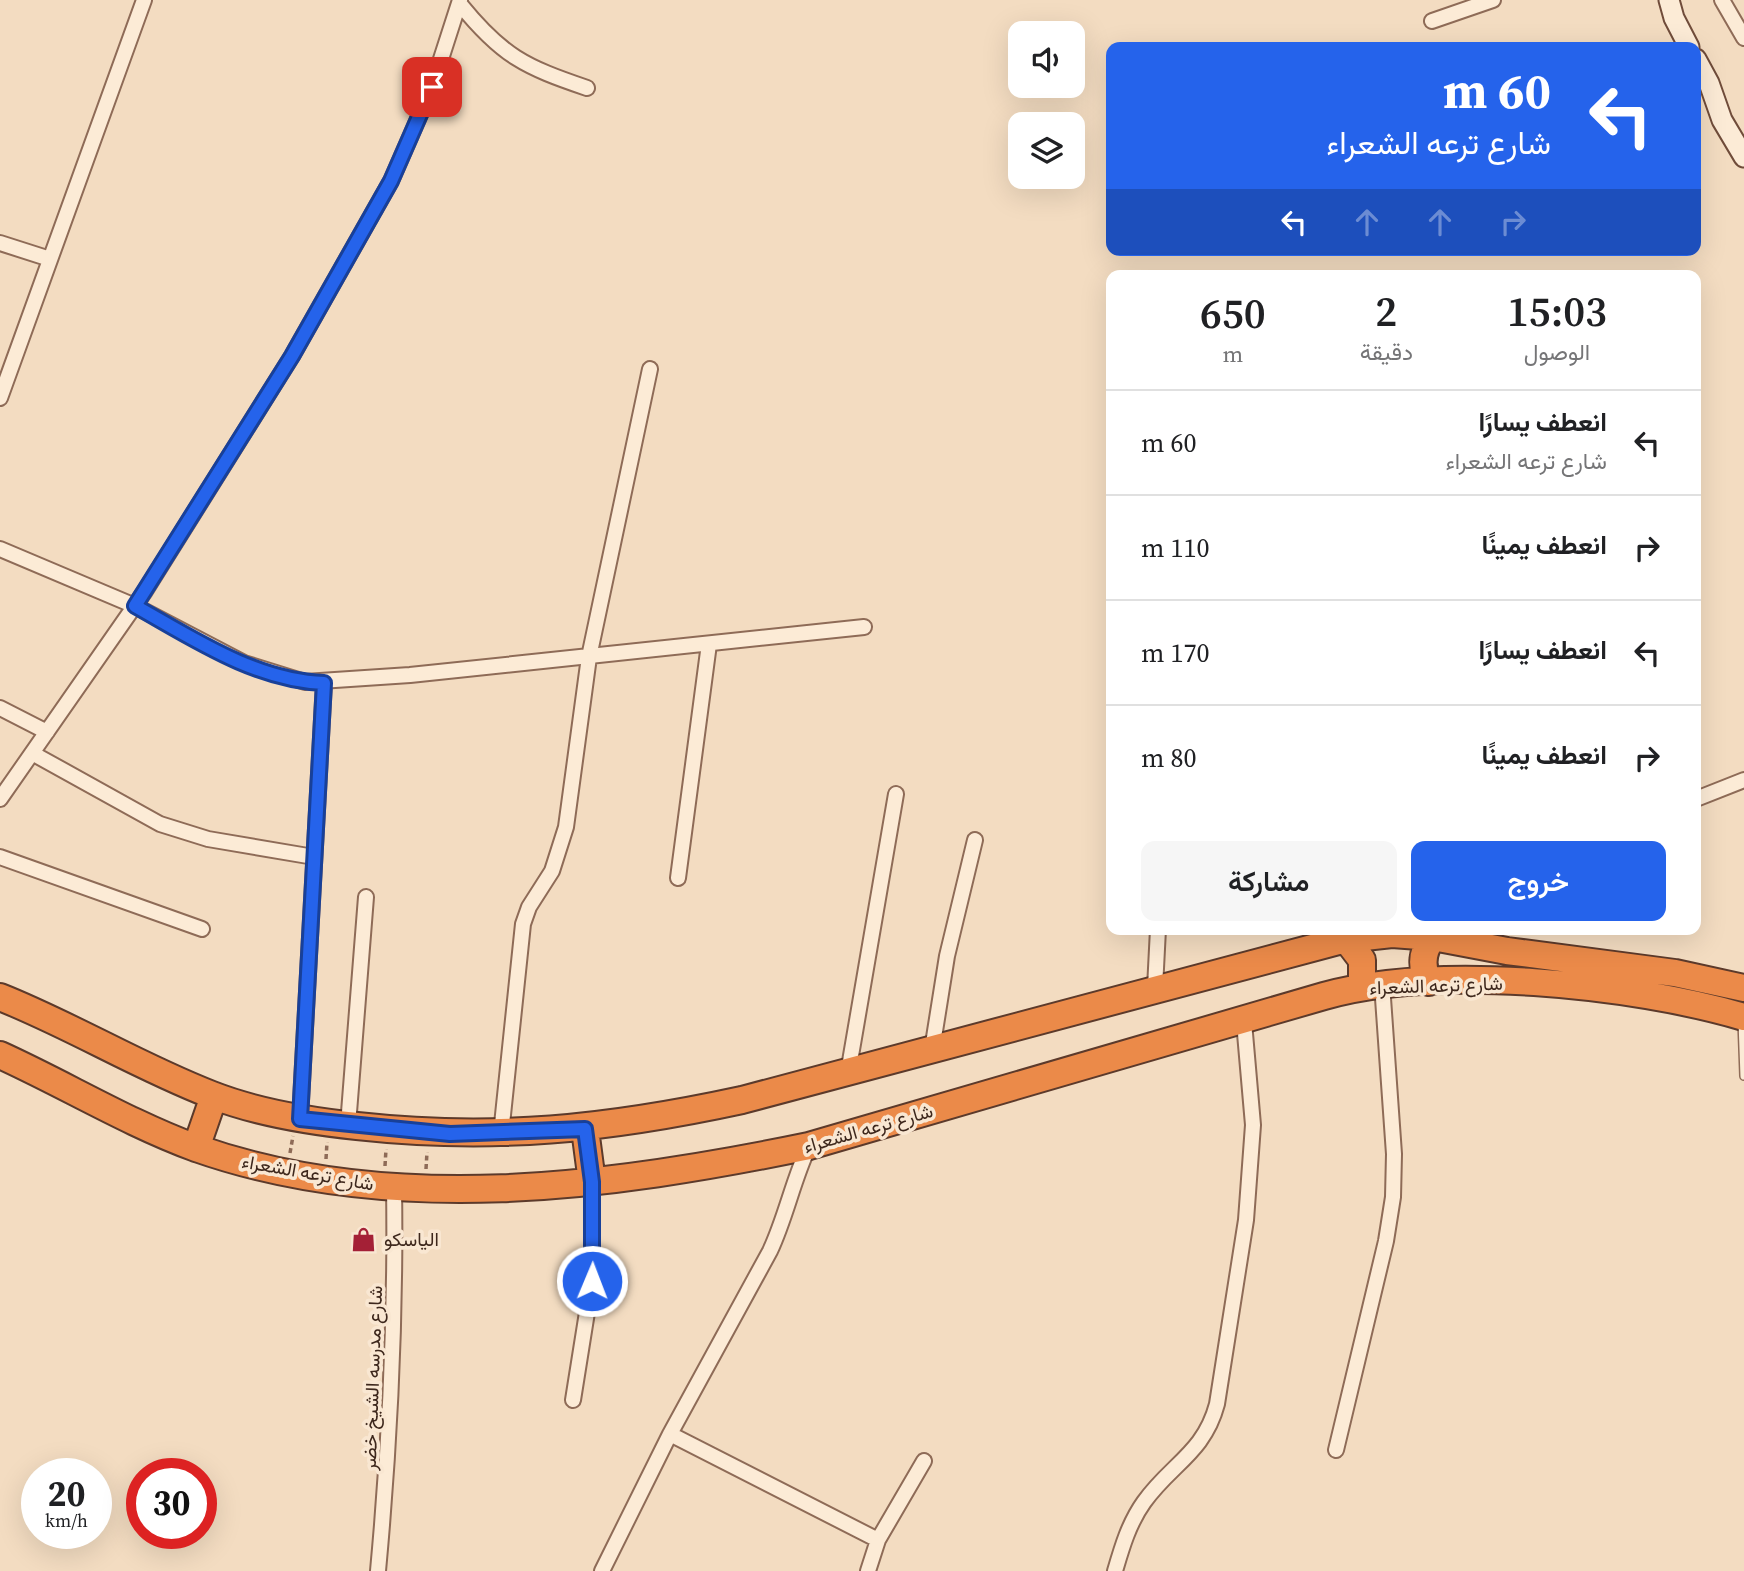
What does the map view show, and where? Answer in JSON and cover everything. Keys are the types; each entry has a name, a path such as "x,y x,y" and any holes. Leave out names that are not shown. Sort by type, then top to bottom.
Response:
{"highway":[{"name":"شارع ترعه الشعراء","path":"0,997 72,1027 214,1096 298,1118 339,1124 428,1133 501,1134 585,1129 681,1113 848,1073 1155,988 1346,939 1372,935"},
{"name":"شارع ترعه الشعراء","path":"1416,935 1507,951 1675,973 1744,988"},
{"path":"1429,982 1423,955 1433,937"},
{"path":"1346,939 1362,960 1372,985"},
{"name":"شارع ترعه الشعراء","path":"0,1055 133,1122 196,1148 324,1179 389,1186 499,1188 592,1182 748,1159 809,1146 1372,985 1429,982 1554,985 1666,999 1743,1017"},
{"path":"196,1148 214,1096"},
{"path":"585,1129 592,1182"}],"street":[{"path":"0,398 144,0"},
{"path":"1432,21 1493,0"},
{"path":"1670,0 1674,19 1686,42"},
{"path":"1722,0 1744,38"},
{"path":"460,2 483,32 509,56 536,71 587,88"},
{"path":"0,799 135,606 292,356 391,181 432,87 460,2"},
{"path":"1701,68 1722,120 1744,157"},
{"path":"0,243 50,259"},
{"path":"501,1134 523,924 561,849 589,657 650,369"},
{"path":"0,548 135,606 244,663 287,678 324,683 864,627"},
{"path":"678,878 709,644"},
{"path":"298,1118 324,683"},
{"path":"0,708 47,732"},
{"path":"32,753 160,824 208,839 314,857"},
{"path":"1701,797 1744,780"},
{"path":"848,1073 897,794"},
{"path":"932,1050 947,956 975,840"},
{"path":"0,857 202,929"},
{"path":"339,1124 366,897"},
{"path":"1155,988 1158,935"},
{"path":"1336,1450 1394,1197 1394,1154 1372,985"},
{"path":"1115,1571 1136,1514 1146,1499 1195,1450 1210,1424 1217,1404 1246,1220 1253,1125 1244,1022"},
{"path":"602,1571 670,1434 770,1251 794,1178 809,1146"},
{"path":"572,1400 592,1281 592,1182"},
{"name":"شارع مدرسه الشيخ خضر","path":"378,1571 394,1360 389,1186"},
{"path":"670,1434 878,1540"},
{"path":"868,1571 878,1540 924,1461"}],"lane":[{"path":"1743,1017 1744,1076"}],"path":[{"path":"288,1172 298,1118"},
{"path":"324,1179 339,1124"},
{"path":"387,1129 389,1186"},
{"path":"425,1187 428,1133"}],"place":[{"name":"الياسكو","path":"364,1239"}],"route":[{"path":"432,87 391,181 339,268 292,356 135,606 244,663 287,678 324,683 300,1119 450,1134 585,1129 592,1182 592,1281"}]}
